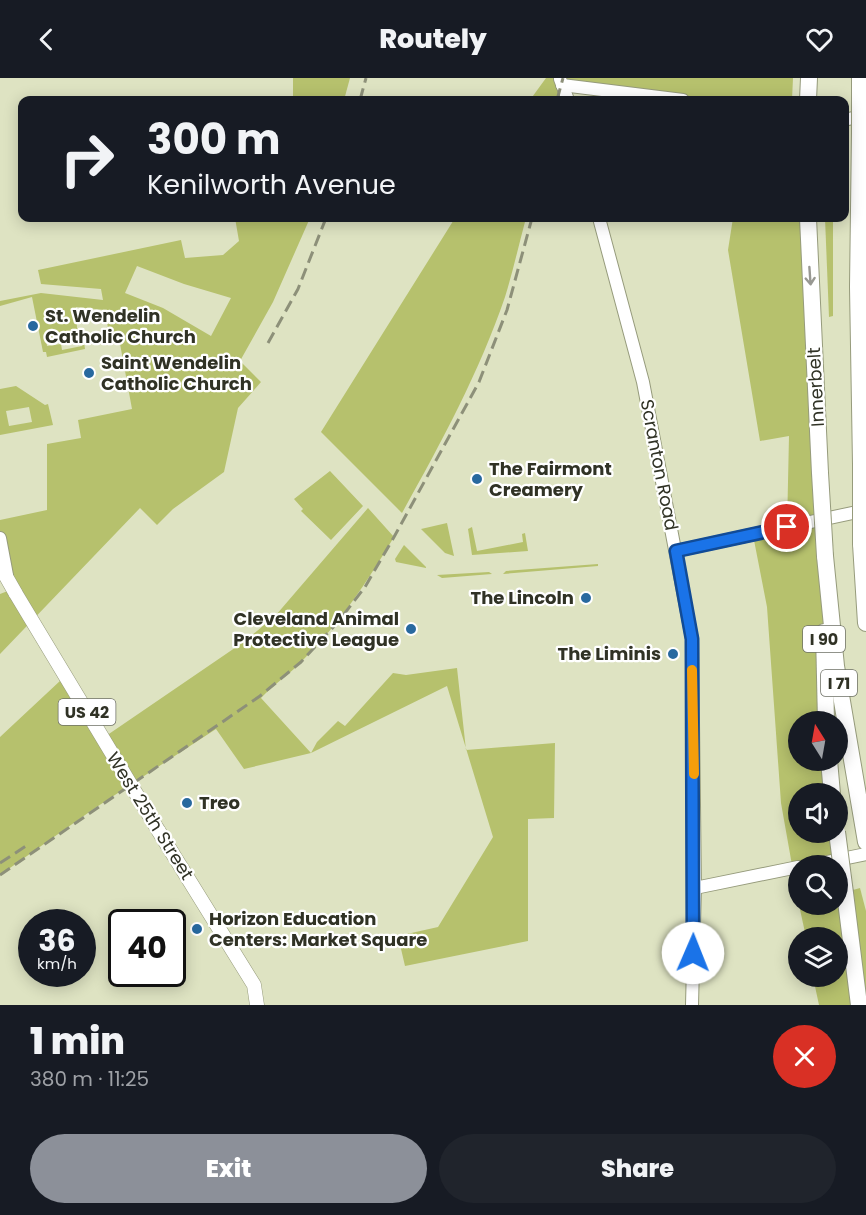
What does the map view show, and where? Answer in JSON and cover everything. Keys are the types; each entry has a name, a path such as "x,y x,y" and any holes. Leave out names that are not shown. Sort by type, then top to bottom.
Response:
{"highway":[{"path":"808,96 809,78"},
{"path":"860,78 863,109 860,133 858,287 861,544 866,623"},
{"name":"Innerbelt","path":"808,222 825,556"},
{"name":"I 90","path":"825,556 823,680 825,711"},
{"name":"I 71","path":"825,556 836,666 866,842"},
{"path":"862,572 866,601"},
{"path":"838,843 859,1005"}],"main road":[{"name":"West 25th Street","path":"0,566 254,985 257,1005"}],"street":[{"path":"567,96 561,81 657,96"},
{"path":"849,117 863,109"},
{"name":"Scranton Road","path":"600,222 643,382 692,639 695,888 692,1005"},
{"path":"676,551 866,510"},
{"path":"0,538 8,579"},
{"path":"848,858 866,854"},
{"path":"695,888 788,869"}],"green space":[{"path":"293,78 350,78 345,96 293,96"},
{"path":"546,78 793,78 792,96 651,96 562,85 559,96 533,96"},
{"path":"236,222 308,222 273,302 240,361 261,382 238,408 224,472 173,509 157,525 140,508 0,654 0,594 13,589 0,538 0,520 47,510 47,444 81,438 78,420 132,409 118,333 109,334 105,310 76,307 77,328 82,328 85,349 47,357 46,352 43,352 32,297 0,306 0,301 41,293 103,300 101,289 41,284 38,270 181,240 185,258 223,255 239,241","holes":["137,266 184,284 231,298 211,336 163,308 125,293","79,330 82,346 62,350 61,344 47,346 46,338"]},
{"path":"452,222 525,222 495,325 445,434 402,513 321,432"},
{"path":"732,222 808,222 820,473 826,711 788,711 788,771 830,771 831,783 788,783 788,843 781,803 767,607 753,535 787,528 789,436 760,441 728,250"},
{"path":"825,222 833,222 833,316 829,317"},
{"path":"16,386 45,405 48,404 53,425 0,435 0,389","holes":["29,407 32,422 9,426 6,411"]},
{"path":"330,471 363,506 331,540 301,511 303,509 294,499"},
{"path":"368,508 394,537 363,586 329,632 298,665 261,698 311,753 244,769 216,729 95,808 0,875 0,737 61,680 103,738 245,641 276,615"},
{"path":"447,523 454,556 445,553 421,529"},
{"path":"472,527 477,551 523,542 522,534 525,533 528,551 472,555 468,529"},
{"path":"404,545 426,568 396,562 395,559"},
{"path":"598,564 598,566 503,574 506,571"},
{"path":"489,572 492,574 442,578 437,575"},
{"path":"457,668 466,747 447,686 311,753 317,742 338,721 345,726 393,673 406,675"},
{"path":"555,743 554,818 528,819 528,941 405,966 398,936 438,927 493,837 466,750"},
{"path":"788,843 838,843 840,855 790,855"},
{"path":"860,888 866,911 866,1005 853,890"},
{"path":"801,915 847,915 859,1005 819,1005 815,987 848,987 848,927 804,927"}],"railway":[{"path":"361,96 366,78"},
{"path":"558,96 563,78"},
{"path":"268,343 298,289 324,222"},
{"path":"0,875 260,696 301,662 338,622 365,587 479,382 507,310 531,222"},
{"path":"0,863 26,846"}],"slow traffic":[{"path":"692,670 694,774"}],"place":[{"name":"St. Wendelin Catholic Church","path":"33,326"},
{"name":"Saint Wendelin Catholic Church","path":"89,373"},
{"name":"The Fairmont Creamery","path":"477,479"},
{"name":"The Lincoln","path":"586,598"},
{"name":"Cleveland Animal Protective League","path":"411,629"},
{"name":"The Liminis","path":"673,654"},
{"name":"Treo","path":"187,803"},
{"name":"Horizon Education Centers: Market Square","path":"197,929"}],"route":[{"path":"693,953 695,888 692,639 676,551 787,527"}]}
